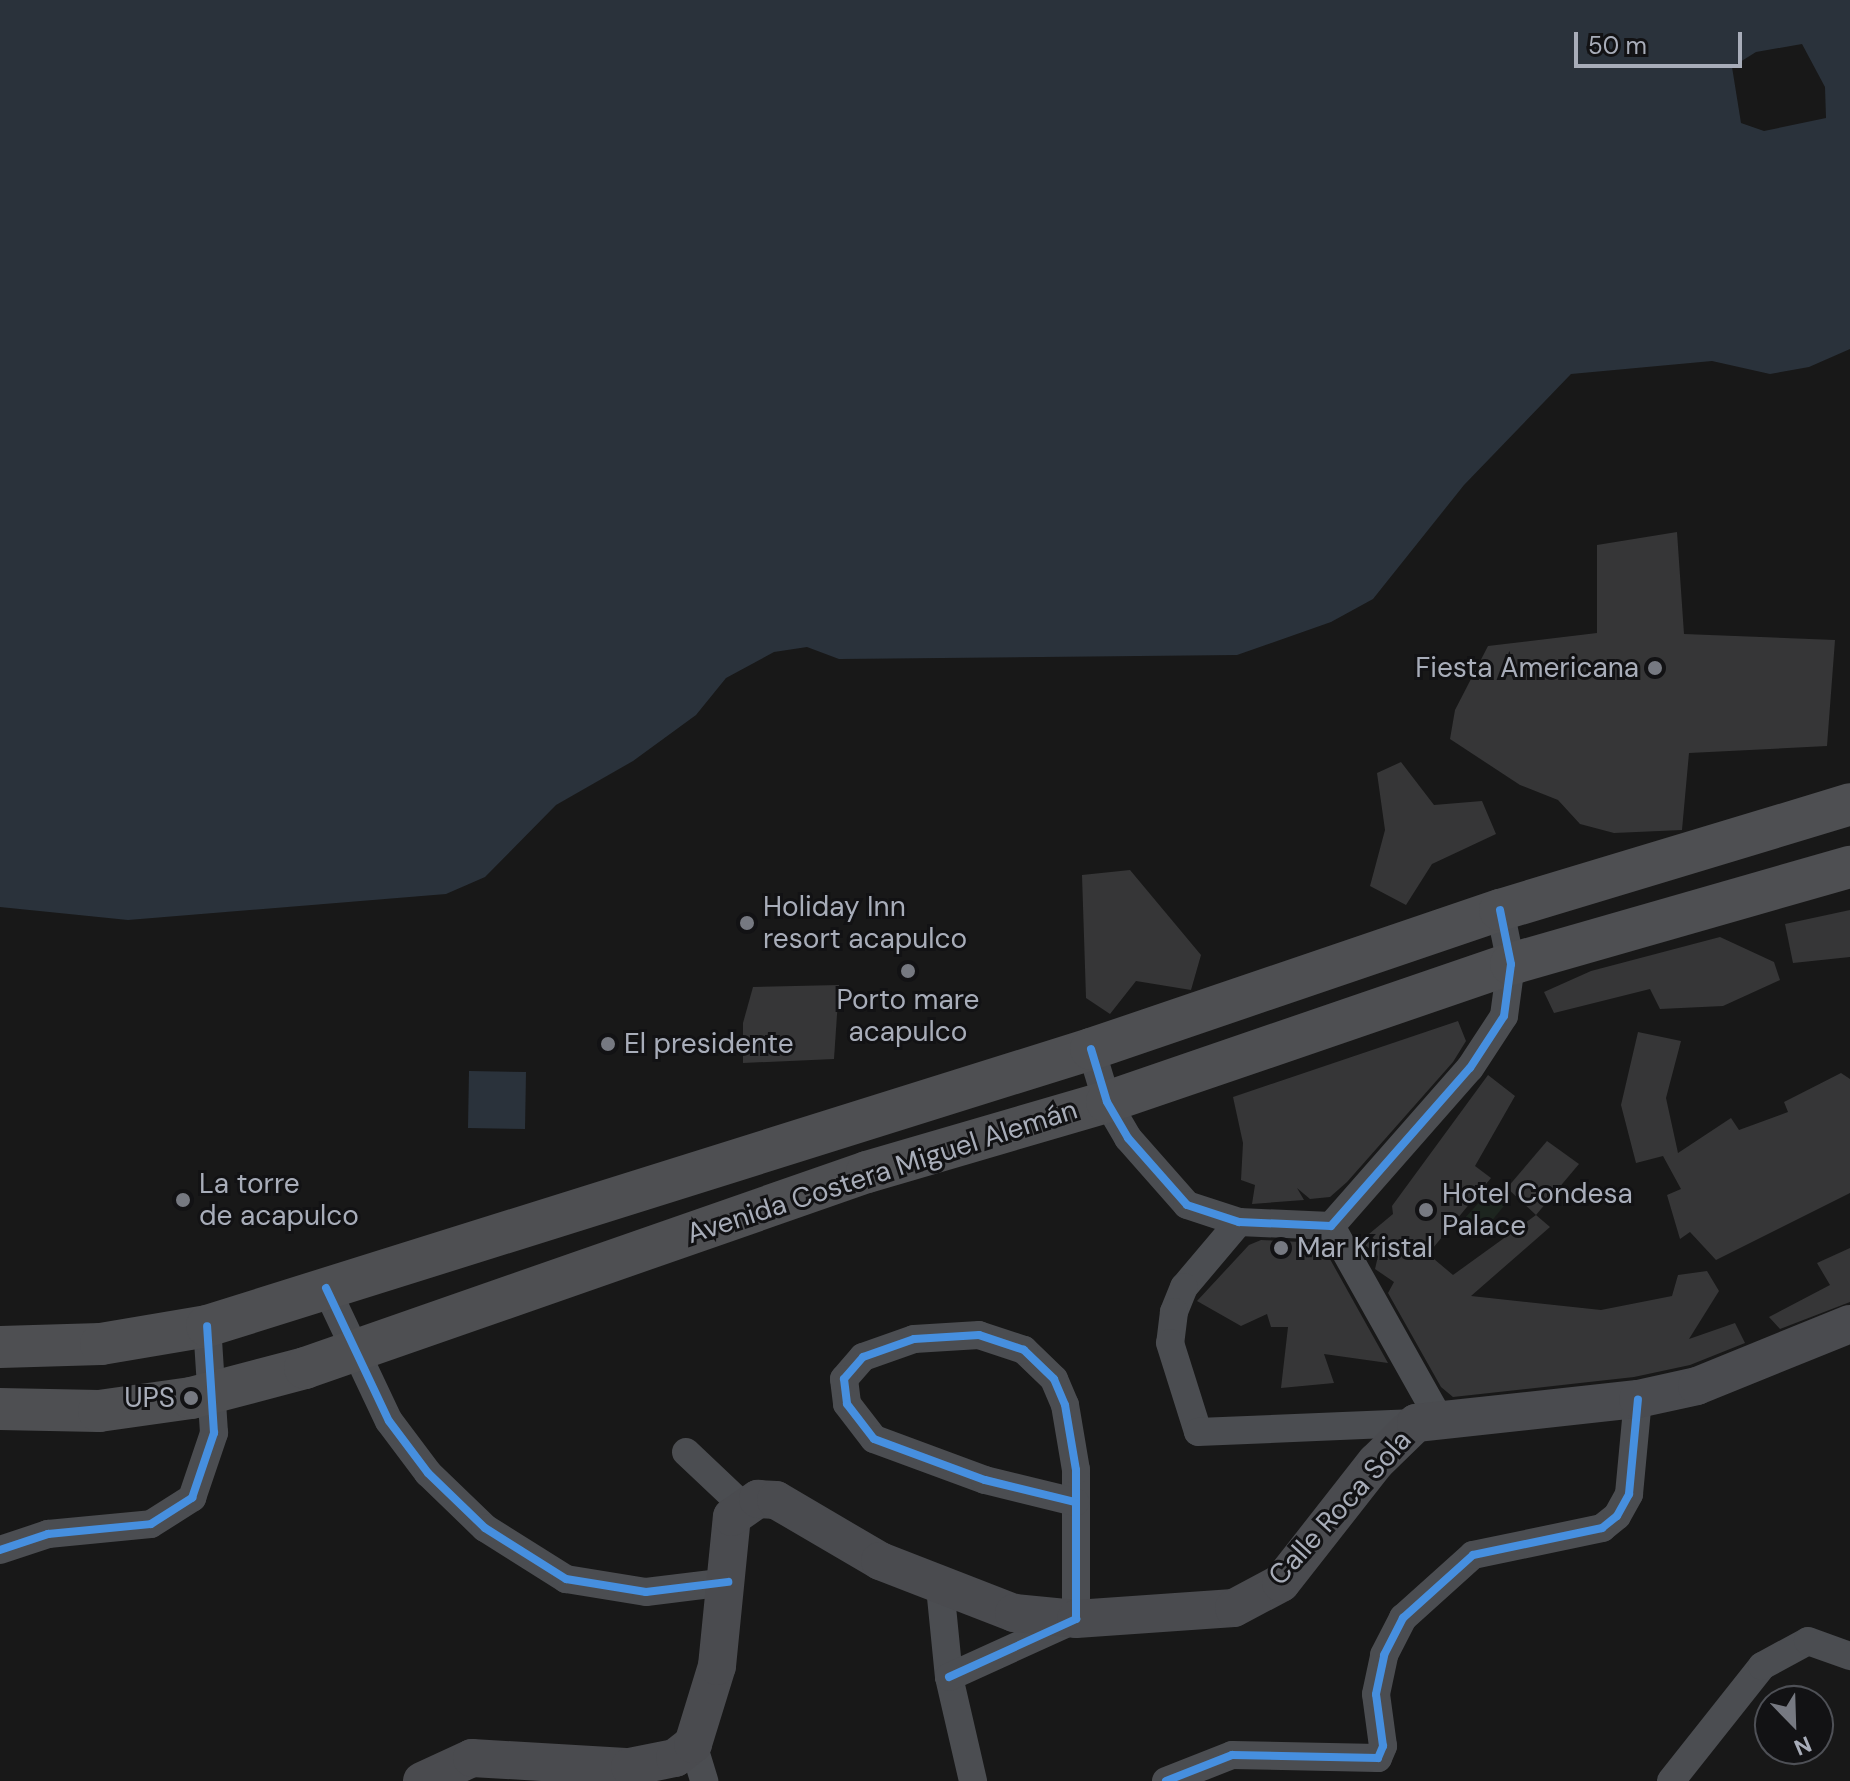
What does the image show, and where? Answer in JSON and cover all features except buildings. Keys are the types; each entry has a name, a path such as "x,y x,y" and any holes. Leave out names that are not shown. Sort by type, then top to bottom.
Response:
{"main road":[{"name":"Avenida Costera Miguel Alemán","path":"0,1347 101,1344 207,1326 1091,1049 1500,910 1850,804"},
{"name":"Avenida Costera Miguel Alemán","path":"0,1409 99,1411 216,1391 350,1350 867,1172 1107,1102 1511,964 1850,867"},
{"path":"1427,1420 1638,1399 1697,1386 1850,1324"},
{"name":"Calle Roca Sola","path":"742,1505 776,1500 880,1561 940,1587 1014,1613 1076,1619 1234,1608 1281,1583 1376,1462 1427,1420"},
{"path":"422,1781 472,1758 630,1767 675,1758 693,1744 717,1666 728,1582 726,1540 742,1505"}],"street":[{"path":"1091,1049 1107,1102 1128,1138 1187,1205 1239,1222 1331,1226 1470,1068 1504,1016 1511,964 1500,910"},
{"path":"1239,1222 1184,1287 1174,1312 1170,1343 1198,1432 1427,1420"},
{"name":"Calle Roca Sola","path":"1331,1226 1427,1420"},
{"path":"326,1288 350,1350 389,1421 428,1473 485,1528 551,1573 646,1592 728,1582"},
{"path":"0,1550 35,1536 151,1524 178,1513 209,1462 216,1391 207,1326"},
{"path":"949,1677 1076,1619 1075,1502 1065,1405 1054,1379 1024,1350 979,1335 914,1339 863,1357 844,1379 847,1404 874,1439 985,1480 1075,1502"},
{"path":"1166,1781 1221,1765 1378,1758 1383,1746 1376,1694 1384,1655 1403,1618 1473,1555 1602,1528 1617,1516 1629,1494 1638,1399"},
{"path":"686,1452 742,1505"},
{"path":"940,1587 949,1677 973,1781"},
{"path":"1671,1781 1762,1666 1808,1641 1850,1656"},
{"path":"693,1744 704,1781"}],"shaded area":[{"path":"0,0 1850,0 1850,349 1809,367 1770,374 1712,361 1571,374 1464,485 1373,599 1331,622 1237,655 839,659 807,647 774,652 726,678 696,715 633,761 556,805 485,877 446,894 128,920 0,907","holes":["1802,44 1825,87 1826,118 1764,131 1741,123 1732,67 1756,52"]},
{"path":"469,1071 526,1072 525,1129 468,1128"},
{"path":"1491,1189 1508,1201 1481,1234 1464,1219"}],"cycle path":[{"path":"1091,1049 1107,1102 1128,1138 1187,1205 1239,1222 1331,1226 1470,1068 1504,1016 1511,964 1500,910"},
{"path":"326,1288 389,1421 428,1473 485,1528 566,1579 646,1592 728,1582"},
{"path":"0,1550 48,1534 151,1524 192,1498 214,1433 207,1326"},
{"path":"949,1677 1076,1619 1076,1470 1065,1405 1054,1379 1024,1350 979,1335 914,1339 863,1357 844,1379 847,1404 874,1439 985,1480 1075,1502"},
{"path":"1166,1781 1232,1755 1378,1758 1383,1746 1376,1694 1384,1655 1403,1618 1473,1555 1602,1528 1617,1516 1629,1494 1638,1399"}],"place":[{"name":"Fiesta Americana","path":"1655,668"},
{"name":"Holiday Inn resort acapulco","path":"747,923"},
{"name":"Porto mare acapulco","path":"908,971"},
{"name":"El presidente","path":"608,1044"},
{"name":"La torre de acapulco","path":"183,1200"},
{"name":"Hotel Condesa Palace","path":"1426,1210"},
{"name":"Mar Kristal","path":"1281,1248"},
{"name":"UPS","path":"191,1398"}]}
